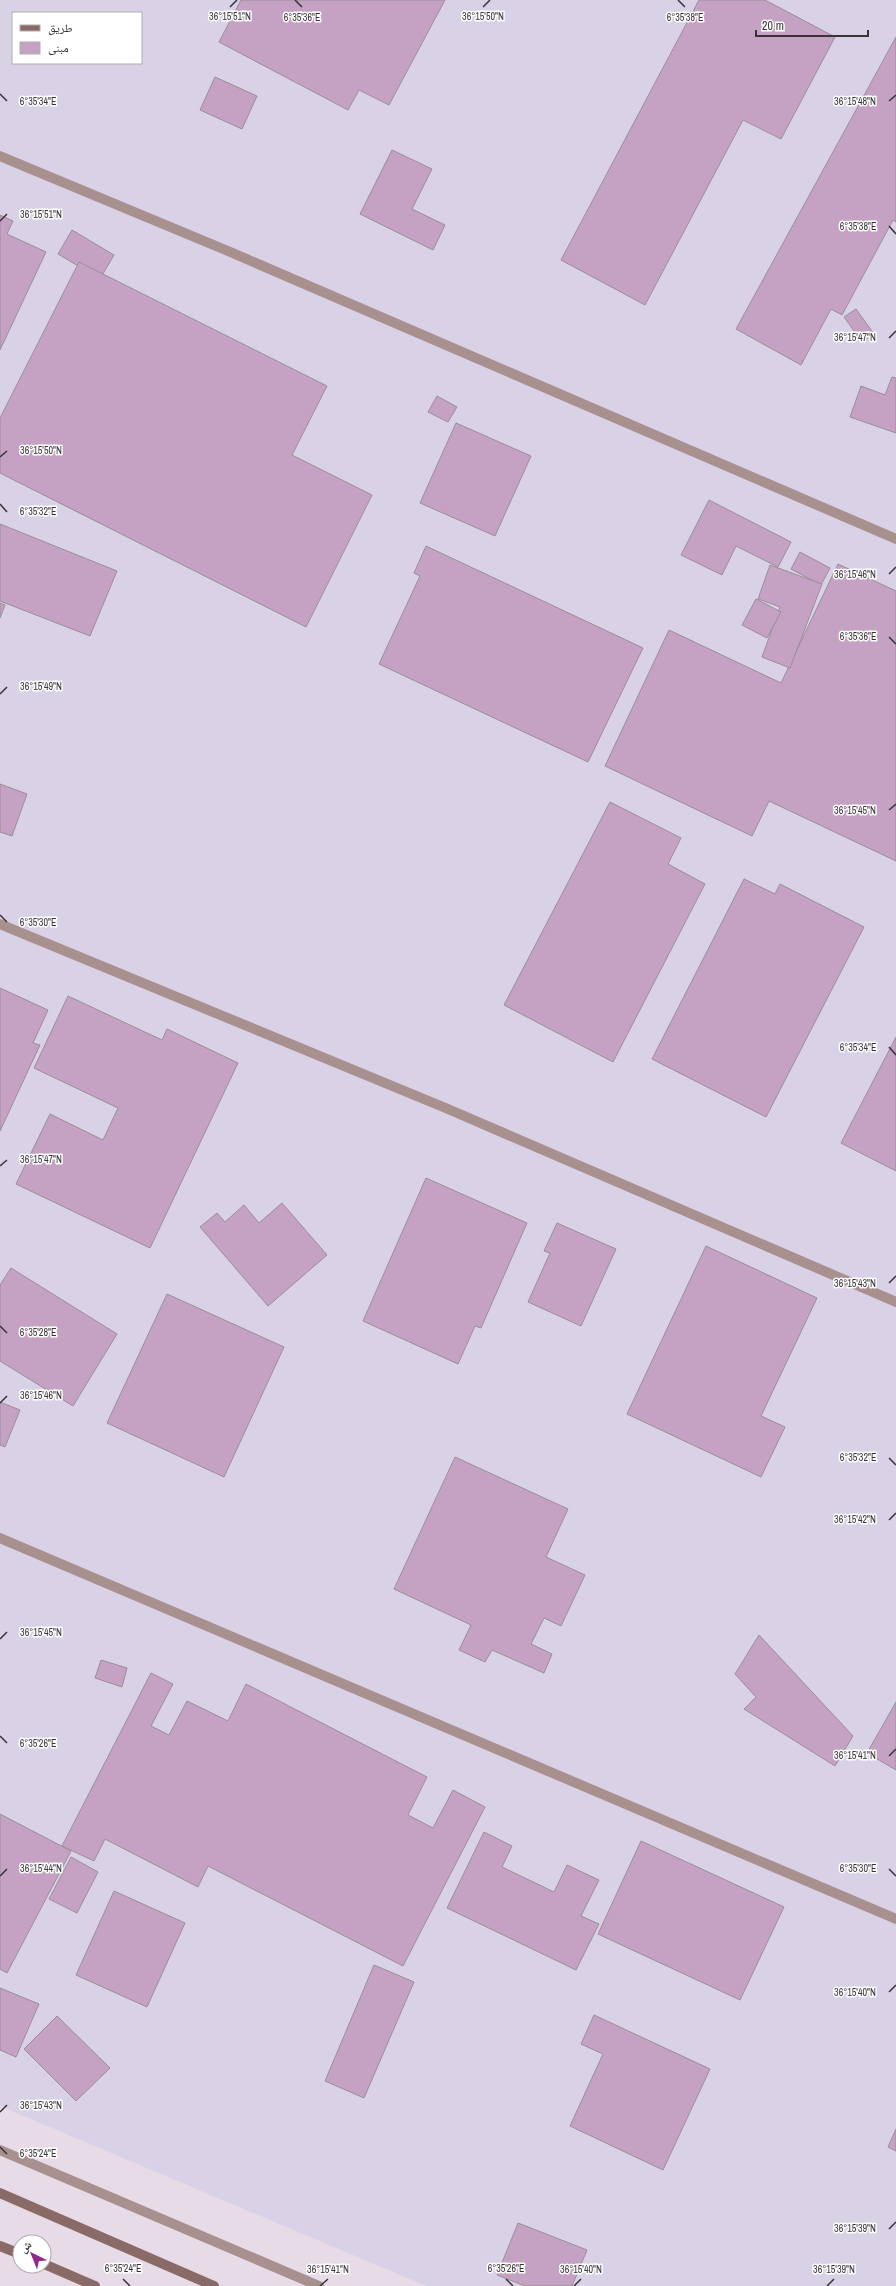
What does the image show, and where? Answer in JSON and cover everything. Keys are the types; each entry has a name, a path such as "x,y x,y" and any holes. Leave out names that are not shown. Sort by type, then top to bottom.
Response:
{"main road":[{"path":"0,2193 214,2286"},
{"path":"0,2246 12,2251"},
{"path":"52,2267 95,2286"}],"street":[{"path":"0,156 228,251 896,539"},
{"path":"0,924 448,1109 896,1302"},
{"path":"0,1538 896,1919"},
{"path":"0,2150 319,2286"}],"shaded area":[{"path":"0,0 896,0 896,2286 426,2286 0,2106"}],"building":[{"path":"241,0 445,0 389,105 359,90 348,110 219,42"},
{"path":"699,0 765,0 835,37 781,139 743,120 645,305 561,260"},
{"path":"896,37 896,222 893,220 842,315 831,309 801,365 736,329"},
{"path":"215,77 257,96 242,129 200,110"},
{"path":"392,150 432,169 412,209 445,225 433,250 360,214"},
{"path":"0,215 13,221 7,234 46,252 0,350"},
{"path":"72,230 114,255 100,279 58,254"},
{"path":"79,262 327,386 292,455 372,495 306,627 0,473 0,418"},
{"path":"856,309 874,334 862,342 844,317"},
{"path":"892,377 896,378 896,433 850,417 861,386 885,395"},
{"path":"437,396 457,407 448,422 428,412"},
{"path":"456,423 531,456 495,536 420,503"},
{"path":"709,500 791,542 778,567 736,546 722,575 681,555"},
{"path":"0,524 117,571 90,636 0,601"},
{"path":"426,546 643,648 588,762 379,664 420,576 414,573"},
{"path":"800,552 830,568 821,585 791,569"},
{"path":"838,564 896,591 896,861 769,801 752,836 605,766 669,630 781,683"},
{"path":"770,565 822,584 790,668 762,657 780,607 758,599"},
{"path":"756,599 781,612 767,638 742,625"},
{"path":"0,603 5,605 0,618"},
{"path":"0,784 27,794 12,836 0,832"},
{"path":"610,802 681,838 668,864 705,884 613,1062 504,1005"},
{"path":"744,879 775,894 780,884 864,927 766,1117 652,1059"},
{"path":"0,988 48,1010 33,1043 40,1045 0,1131"},
{"path":"68,996 162,1040 167,1029 238,1063 150,1248 16,1184 50,1114 103,1140 118,1108 34,1068"},
{"path":"896,1037 896,1171 841,1143"},
{"path":"426,1178 527,1223 481,1328 475,1326 458,1364 363,1321"},
{"path":"282,1203 327,1255 268,1306 200,1227 217,1213 225,1222 244,1205 259,1223"},
{"path":"557,1223 616,1249 581,1326 528,1302 550,1253 544,1251"},
{"path":"706,1246 817,1298 761,1416 785,1427 761,1477 627,1414"},
{"path":"11,1268 117,1334 73,1406 0,1361 0,1285"},
{"path":"167,1294 284,1347 224,1477 107,1423"},
{"path":"0,1402 20,1410 5,1447 0,1445"},
{"path":"455,1457 568,1509 546,1557 585,1575 561,1626 544,1618 531,1644 552,1654 544,1673 492,1650 485,1662 459,1650 471,1625 394,1589"},
{"path":"759,1635 853,1736 835,1766 744,1709 756,1697 735,1674"},
{"path":"101,1660 127,1668 122,1687 95,1678"},
{"path":"151,1673 173,1684 151,1726 169,1735 187,1701 228,1721 246,1684 427,1777 408,1815 433,1828 453,1790 485,1807 403,1966 208,1866 198,1887 105,1839 94,1861 62,1846"},
{"path":"896,1702 896,1770 867,1753"},
{"path":"0,1814 71,1851 7,1973 0,1969"},
{"path":"484,1832 512,1846 502,1867 554,1892 567,1865 599,1880 581,1916 599,1924 576,1970 447,1908"},
{"path":"641,1841 784,1907 740,2000 598,1934"},
{"path":"71,1857 98,1872 77,1913 49,1899"},
{"path":"114,1891 185,1923 147,2007 76,1975"},
{"path":"374,1965 414,1982 364,2098 325,2081"},
{"path":"0,1988 39,2004 16,2057 0,2050"},
{"path":"594,2015 710,2069 663,2170 570,2126 603,2054 581,2044"},
{"path":"57,2016 110,2068 76,2101 24,2049"},
{"path":"896,2129 896,2151 888,2147"},
{"path":"518,2223 587,2250 572,2286 525,2286 497,2275"}]}
